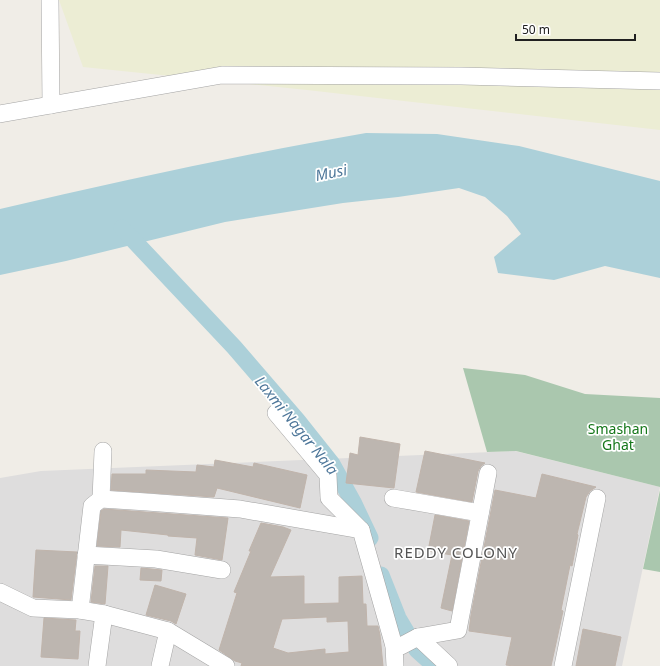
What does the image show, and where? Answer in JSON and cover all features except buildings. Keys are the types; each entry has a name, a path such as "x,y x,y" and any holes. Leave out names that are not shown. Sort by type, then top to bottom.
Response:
{"street":[{"path":"50,0 51,105"},
{"path":"0,114 222,75 469,76 660,81"},
{"path":"276,413 328,475 329,498 361,530 394,646 395,666"},
{"path":"101,499 103,451"},
{"path":"394,646 401,646 418,637 458,630 488,473"},
{"path":"393,498 480,513"},
{"path":"563,666 597,498"},
{"path":"80,610 92,506 101,499 240,509 361,530"},
{"path":"86,555 156,559 222,570"},
{"path":"0,592 33,608 80,610 104,614 168,631 226,666"},
{"path":"97,666 104,614"},
{"path":"160,666 168,631"},
{"path":"418,637 449,666"}],"shaded area":[{"path":"515,451 660,487 622,666 0,666 0,478 41,471"}],"green space":[{"path":"59,0 660,0 660,130 307,90 83,67"},
{"name":"Smashan Ghat","path":"463,368 525,375 585,394 660,398 660,487 516,451 487,452"},
{"name":"Smashan Ghat","path":"660,490 660,572 643,569"}],"water":[{"name":"Musi","path":"366,133 437,134 519,146 660,181 660,278 605,266 554,280 498,273 494,257 521,234 507,216 485,197 459,188 343,203 225,222 66,261 0,275 0,209 182,168"}],"waterway":[{"name":"Laxmi Nagar Nala","path":"122,228 234,347 297,420 332,464 353,502 370,538"},
{"name":"Laxmi Nagar Nala","path":"381,575 398,618 417,650 435,666"}],"district":[{"name":"REDDY COLONY","path":"456,552"}]}
